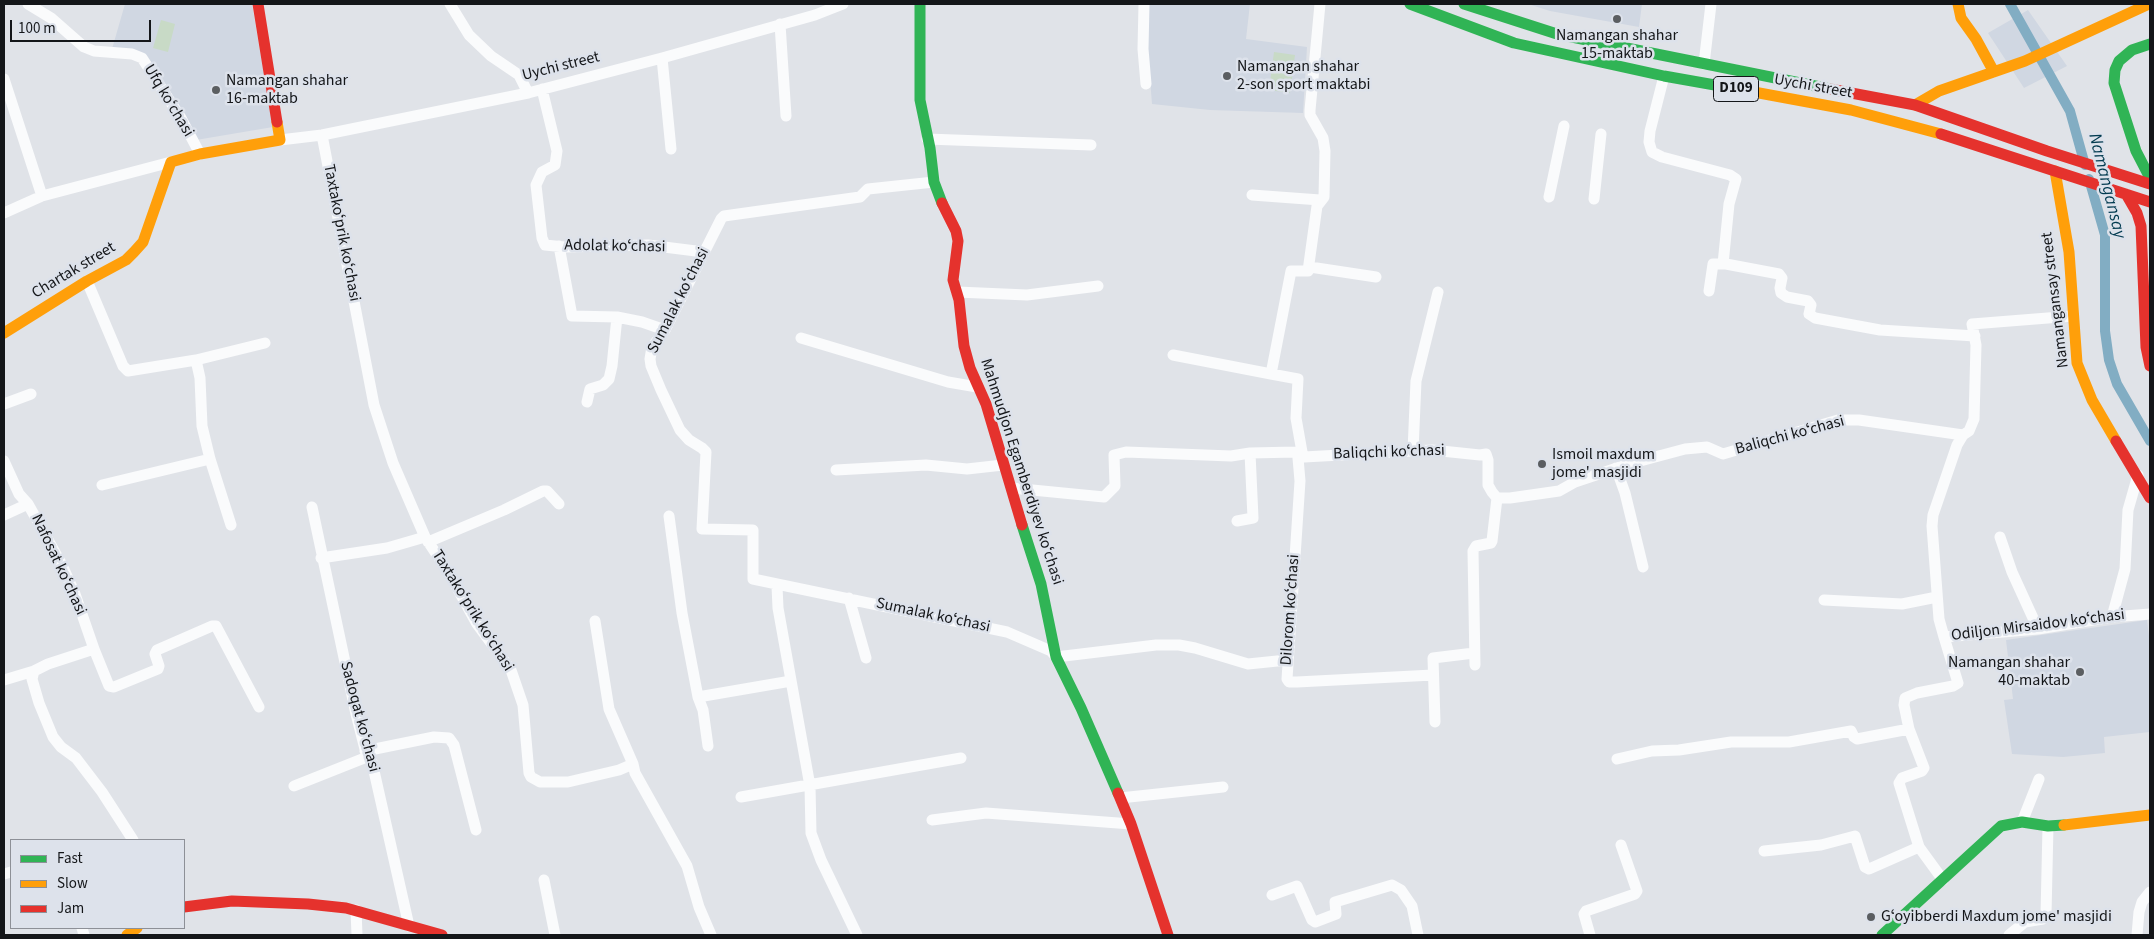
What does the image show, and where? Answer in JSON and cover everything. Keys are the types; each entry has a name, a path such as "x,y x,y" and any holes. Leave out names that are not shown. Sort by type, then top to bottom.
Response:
{"main road":[{"path":"172,162 200,154 280,140 258,4"},
{"name":"Mahmudjon Egamberdiyev koʻchasi","path":"920,4 920,100 934,182 938,195 956,231 958,241 953,280 957,292 964,346 970,368 992,424 1024,534 1042,584 1056,657 1131,824 1168,935"},
{"name":"Uychi street","path":"1410,4 1514,43 1664,76 1851,110 1917,126 2059,172"},
{"name":"Uychi street","path":"1464,4 1557,34 1915,104 2047,151 2150,184"},
{"path":"1958,4 1961,18 1976,39 1994,72"},
{"path":"1915,104 1939,91 2025,61 2148,4"},
{"path":"2150,44 2132,50 2120,61 2115,70 2114,83 2136,151 2150,178"},
{"path":"1970,142 1975,126"},
{"name":"Chartak street","path":"4,333 87,281 126,260 143,242 172,162"},
{"name":"D109","path":"2059,172 2150,202"},
{"name":"Namangansay street","path":"2059,172 2069,252 2077,363 2085,386 2150,498"},
{"path":"2126,194 2137,213 2141,226 2146,347 2150,366"},
{"path":"1882,935 2000,826 2022,822 2048,826 2090,824 2150,815"},
{"path":"185,907 232,901 308,904 356,910 442,935"}],"street":[{"name":"Ufq koʻchasi","path":"28,4 51,18 84,47 94,51 132,54 142,58 181,118 200,154"},
{"path":"450,4 469,35 491,56 519,75 528,93"},
{"name":"Uychi street","path":"280,140 322,135 528,93 662,58 832,10 844,4"},
{"path":"1144,4 1143,49 1146,84"},
{"path":"1173,356 1271,374 1291,271 1308,271 1310,267 1317,206 1324,196 1325,151 1323,138 1310,115 1320,4"},
{"path":"1704,64 1711,4"},
{"path":"1948,4 1961,18"},
{"path":"780,24 786,116"},
{"path":"662,58 671,149"},
{"path":"1664,76 1650,131 1649,142 1652,152 1662,157 1730,175 1736,179 1729,204 1723,264"},
{"path":"4,79 42,196"},
{"name":"Adolat koʻchasi","path":"542,89 557,151 555,165 542,172 536,181 537,202 545,245 648,245 704,252"},
{"path":"1549,197 1564,126"},
{"path":"1594,199 1602,134"},
{"name":"Taxtakoʻprik koʻchasi","path":"322,135 374,405 394,464 426,539 449,573 477,624 511,670 523,705 528,768 532,777 540,782 568,782 619,770 633,764"},
{"path":"927,139 1091,145"},
{"path":"4,213 42,196 172,162"},
{"name":"Sumalak koʻchasi","path":"934,182 868,189 863,195 855,198 724,216 664,330 652,347 651,366 680,430 689,440 706,452 702,529 753,530 751,577 777,586 849,598 1007,632 1051,651 1056,657"},
{"path":"1252,195 1320,200"},
{"path":"559,246 572,316 618,317 642,322 664,330"},
{"path":"1709,292 1712,266 1715,263 1723,264 1782,275 1781,293 1808,301 1810,303 1809,314 1811,316 1880,330 1975,336"},
{"path":"1310,267 1376,277"},
{"path":"87,281 123,366 128,370 196,360 265,343"},
{"path":"957,292 1027,295 1098,286"},
{"path":"1414,451 1416,381 1438,292"},
{"path":"1944,637 1938,619 1931,537 1933,515 1963,435 1969,431 1974,419 1975,336 1972,324 2073,316"},
{"path":"587,402 590,389 603,385 609,379 618,317"},
{"path":"801,338 948,382 978,387"},
{"path":"196,360 200,378 202,426 210,459 231,525"},
{"name":"Dilorom koʻchasi","path":"1271,374 1298,378 1296,418 1301,438 1300,455 1298,458 1300,480 1287,679 1290,682 1433,675"},
{"path":"4,404 31,394"},
{"name":"Baliqchi koʻchasi","path":"1012,488 1104,497 1115,486 1113,457 1115,454 1126,452 1231,456 1250,453 1296,452 1304,457 1432,450 1486,454 1488,460 1488,485 1497,498 1523,498 1559,491 1575,482 1616,468 1700,446 1707,446 1723,454 1838,420 1963,435"},
{"path":"1237,521 1253,518 1250,453"},
{"path":"102,485 210,459"},
{"name":"Nafosat koʻchasi","path":"4,461 19,494 28,504 45,533 75,594 94,649 110,686 114,687 158,669 159,666 155,654 157,650 212,626 216,626 259,707"},
{"path":"836,470 926,465 967,469 1003,465"},
{"path":"1616,468 1626,493 1643,567"},
{"path":"2112,617 2125,569 2128,510 2138,475"},
{"path":"321,558 387,548 426,539 504,510 543,491 547,491 558,504"},
{"path":"1435,722 1433,658 1435,656 1474,659 1473,551 1476,546 1491,543 1492,541 1497,498"},
{"path":"4,515 28,504"},
{"name":"Sadoqat koʻchasi","path":"312,507 321,558 366,754 372,762 409,926"},
{"path":"669,516 682,613 698,697 703,710 708,746"},
{"path":"2000,537 2012,572 2038,629"},
{"path":"777,586 778,608 810,786 811,833 815,846 857,935"},
{"path":"1824,600 1902,604 1937,597"},
{"path":"849,598 866,658"},
{"name":"Odiljon Mirsaidov koʻchasi","path":"1943,880 1919,847 1899,783 1902,778 1922,771 1924,768 1909,729 1904,705 1905,698 1953,686 1958,683 1944,637 2038,629 2112,617 2150,614"},
{"path":"595,621 610,709 635,773 687,866 699,907 711,935"},
{"path":"1056,657 1156,645 1179,645 1248,664 1287,660"},
{"path":"4,680 94,649"},
{"path":"34,671 32,679 34,686 53,737 61,748 76,758 102,792 132,839"},
{"path":"698,697 791,681"},
{"path":"1617,759 1652,751 1679,750 1731,742 1789,742 1851,731 1857,739 1909,729"},
{"path":"294,786 366,754 434,737 449,738 454,745 476,830"},
{"path":"741,797 961,758"},
{"path":"2022,822 2039,779"},
{"path":"1120,798 1223,787"},
{"path":"932,820 986,813 1131,824"},
{"path":"2009,935 2025,922 2043,919 2046,915 2048,826"},
{"path":"1764,851 1821,844 1855,836 1865,866 1869,869 1919,847"},
{"path":"1590,935 1584,914 1586,911 1635,894 1637,891 1621,845"},
{"path":"544,880 555,935"},
{"path":"1272,895 1297,886 1312,920 1315,922 1336,914 1335,902 1385,886 1397,887 1412,906 1418,935"},
{"path":"2137,935 2142,902 2150,892"},
{"path":"356,910 357,935"}],"shaded area":[{"name":"Namangan shahar 16-maktab","path":"125,4 252,4 273,127 196,140 144,54 112,49"},
{"name":"Namangan shahar 2-son sport maktabi","path":"1148,4 1250,4 1246,39 1307,47 1303,113 1210,110 1152,104 1147,41"},
{"name":"Namangan shahar 15-maktab","path":"1528,4 1642,4 1639,27 1550,11"},
{"path":"2028,10 2067,66 2024,88 1988,33"},
{"name":"Namangan shahar 40-maktab","path":"2147,620 2150,644 2150,732 2104,737 2105,753 2063,757 2012,754 2004,700 2013,699 2006,640"}],"green space":[{"path":"161,20 175,24 168,52 153,48"},
{"path":"1274,52 1295,55 1290,93 1269,90"}],"waterway":[{"name":"Namangansay","path":"2010,4 2070,111 2085,165"},
{"name":"Namangansay","path":"2089,179 2105,235 2105,331 2109,360 2117,384 2150,441"}],"traffic: fast":[{"path":"920,4 920,100 930,148 934,182 942,203"},
{"path":"1410,4 1514,43 1664,76 1743,90"},
{"path":"1464,4 1557,34 1830,89"},
{"path":"2150,44 2132,50 2119,61 2115,70 2114,83 2136,151 2150,178"},
{"path":"1022,525 1041,584 1056,657 1081,708 1118,793"},
{"path":"1882,935 2001,826 2022,822 2048,826 2064,825"}],"traffic: slow":[{"path":"1958,4 1961,18 1976,39 1994,72"},
{"path":"1915,105 1939,91 2025,61 2149,4"},
{"path":"1743,90 1851,110 1941,134"},
{"path":"4,333 87,281 126,260 134,252 143,242 171,162 200,154 280,140 277,122"},
{"path":"2055,171 2069,252 2077,363 2092,400 2116,441"},
{"path":"2064,825 2150,815"},
{"path":"127,935 136,929"}],"traffic: jam":[{"path":"258,4 277,122"},
{"path":"1830,89 1915,105 2047,151 2150,184"},
{"path":"1941,134 2150,202"},
{"path":"2126,194 2137,213 2141,226 2146,347 2150,366"},
{"path":"942,203 956,231 958,241 953,280 959,300 964,346 970,368 986,404 1022,525"},
{"path":"2116,441 2150,498"},
{"path":"1118,793 1131,824 1168,935"},
{"path":"185,907 232,901 308,904 346,908 442,935"}],"place":[{"name":"Namangan shahar 15-maktab","path":"1617,19"},
{"name":"Namangan shahar 2-son sport maktabi","path":"1227,76"},
{"name":"Namangan shahar 16-maktab","path":"216,90"},
{"name":"Ismoil maxdum jome' masjidi","path":"1542,464"},
{"name":"Namangan shahar 40-maktab","path":"2080,672"},
{"name":"Gʻoyibberdi Maxdum jome' masjidi","path":"1871,917"}]}
